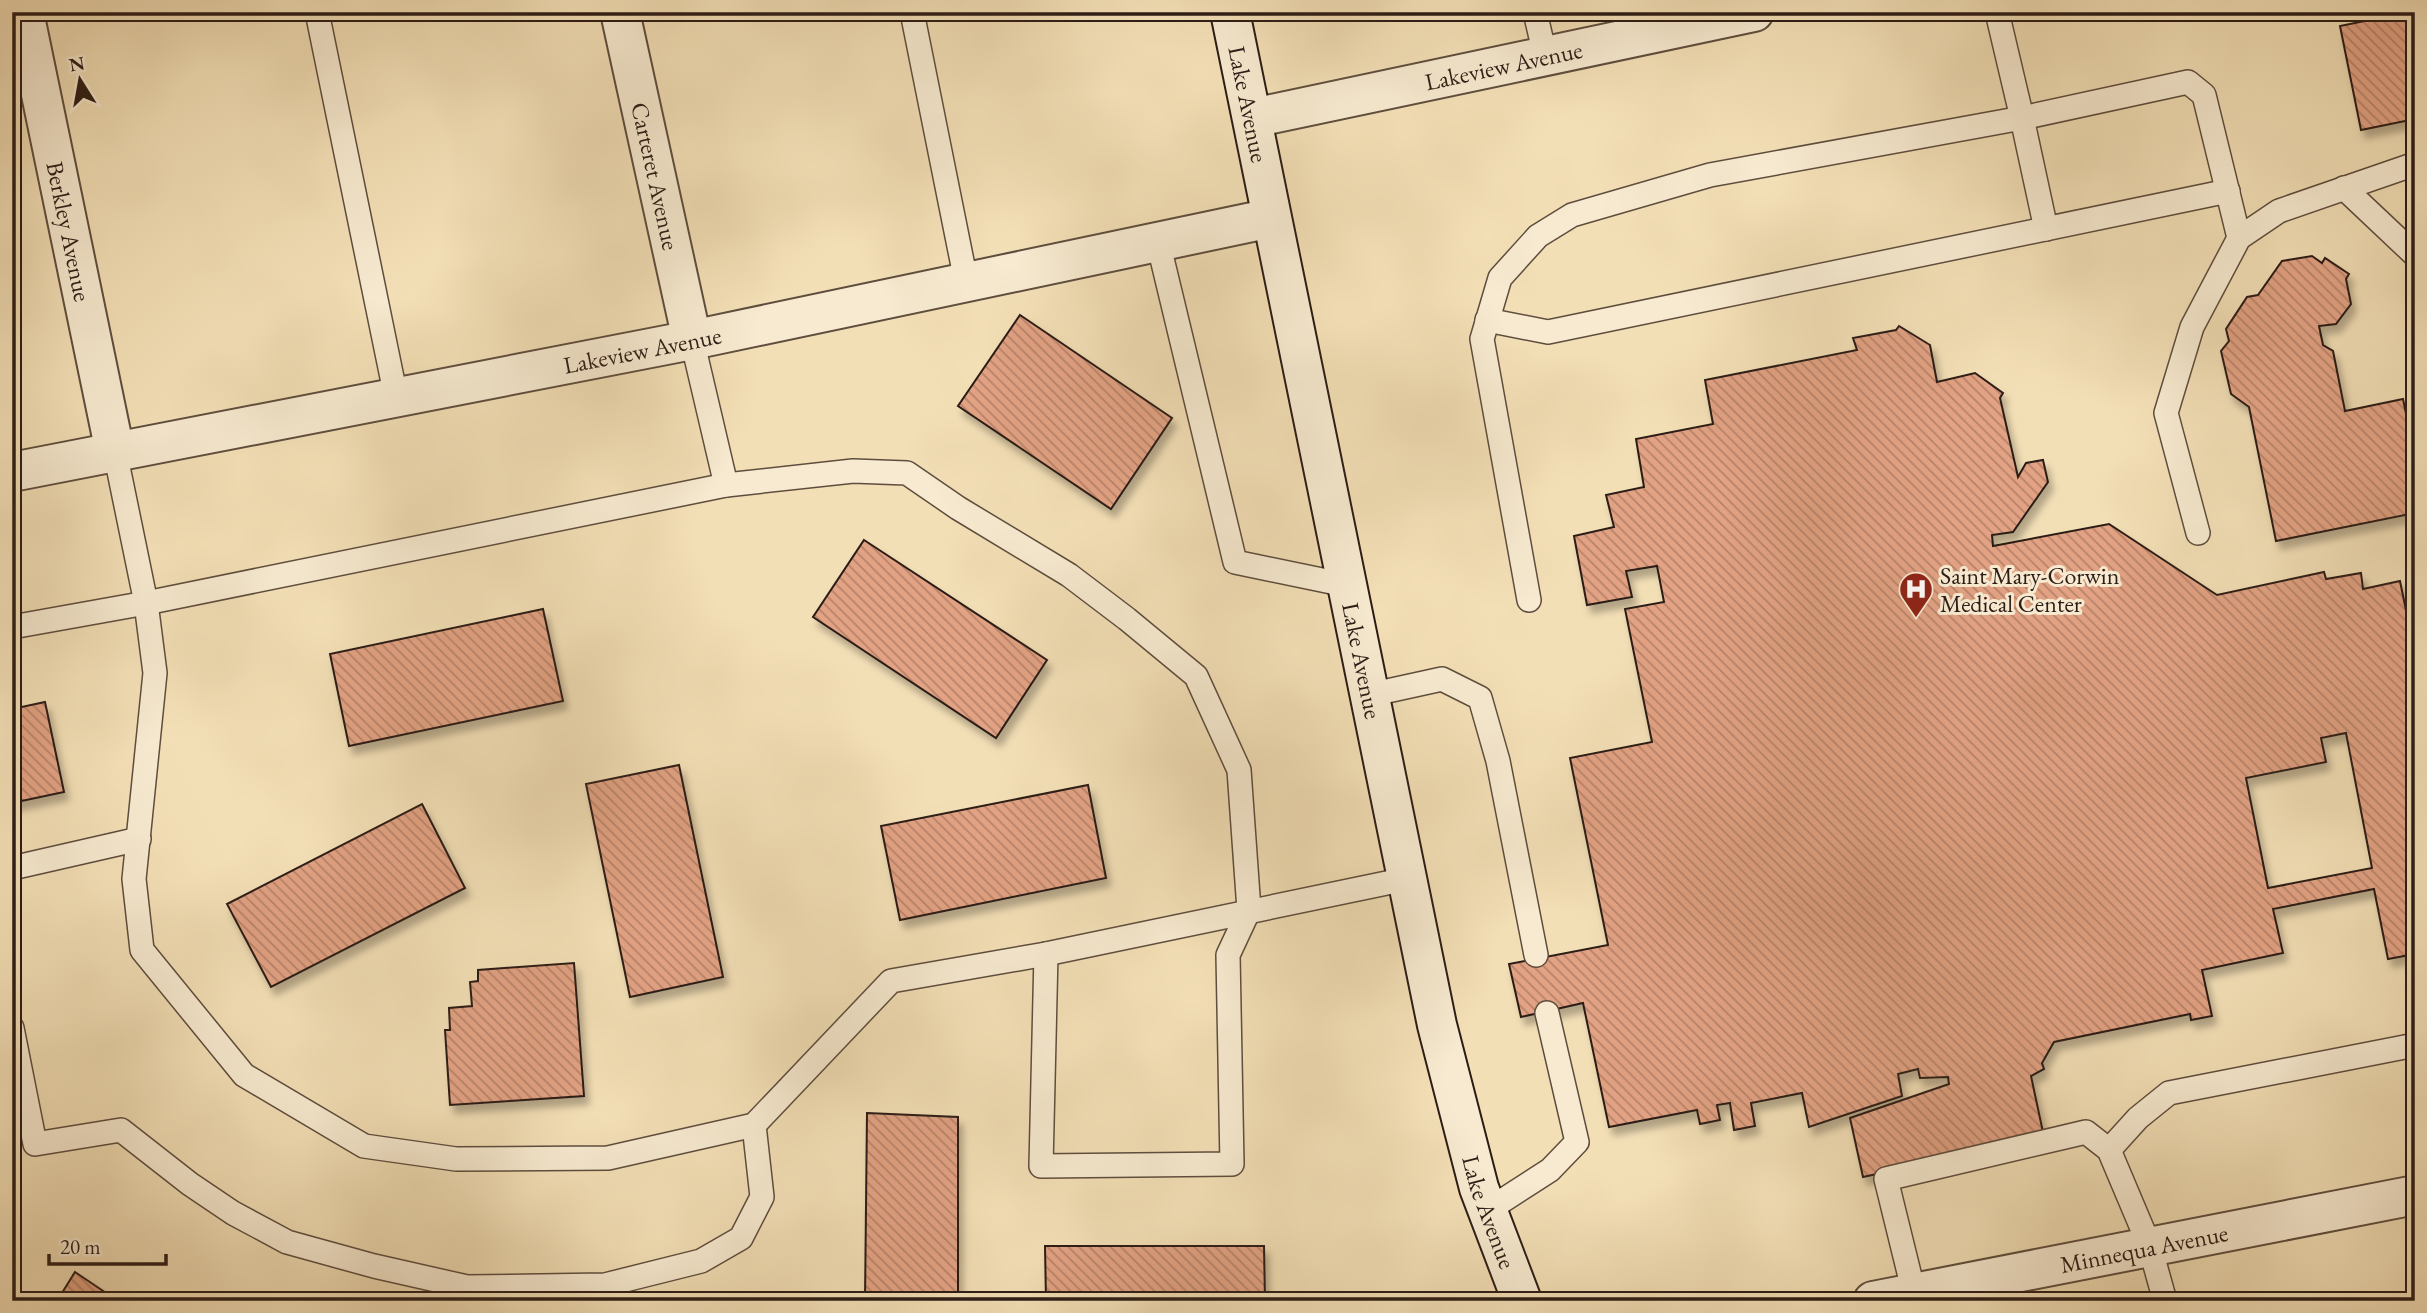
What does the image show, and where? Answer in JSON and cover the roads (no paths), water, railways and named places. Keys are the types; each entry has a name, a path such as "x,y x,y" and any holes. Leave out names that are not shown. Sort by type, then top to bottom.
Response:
{"street":[{"name":"Berkley Avenue","path":"24,12 115,452"},
{"name":"Carteret Avenue","path":"621,12 692,340"},
{"name":"Lake Avenue","path":"1230,12 1406,879 1446,1063 1479,1188 1522,1301"},
{"name":"Lakeview Avenue","path":"1253,118 1754,12"},
{"name":"Lakeview Avenue","path":"12,472 692,340 1271,218"},
{"name":"Minnequa Avenue","path":"1873,1301 1936,1293 2150,1247 2415,1195"}],"lane":[{"path":"317,12 396,397"},
{"path":"912,12 966,281"},
{"path":"1535,12 1545,55"},
{"path":"1997,12 2046,229"},
{"path":"1529,600 1482,339 1500,278 1538,236 1572,215 1710,175 2022,118 2188,82 2204,94 2239,238"},
{"path":"2198,533 2166,413 2192,327 2239,238 2279,211 2415,164"},
{"path":"2344,188 2415,255"},
{"path":"1487,320 1548,332 2228,191"},
{"path":"1158,242 1235,562 1346,585"},
{"path":"692,340 726,485"},
{"path":"115,452 146,603 155,673 134,879 142,950 244,1074 364,1146 456,1159 608,1158 754,1125 891,981 1046,954 1406,879"},
{"path":"12,627 146,603 726,485 853,471 907,473 958,508 1069,575 1196,676 1239,770 1250,910 1228,955 1232,1164 1041,1166 1046,954"},
{"path":"1369,695 1442,679 1479,698 1498,761 1536,955"},
{"path":"12,868 139,839"},
{"path":"1488,1210 1550,1170 1577,1142 1547,1013"},
{"path":"12,1028 35,1144 121,1130 233,1213 287,1242 374,1266 467,1287 605,1285 701,1261 741,1238 762,1197 754,1125"},
{"path":"2109,1150 2138,1118 2169,1093 2415,1045"},
{"path":"1936,1293 1886,1179 2086,1132 2109,1150 2150,1247 2165,1301"}],"place":[{"name":"Saint Mary-Corwin Medical Center","path":"1916,619"}]}
